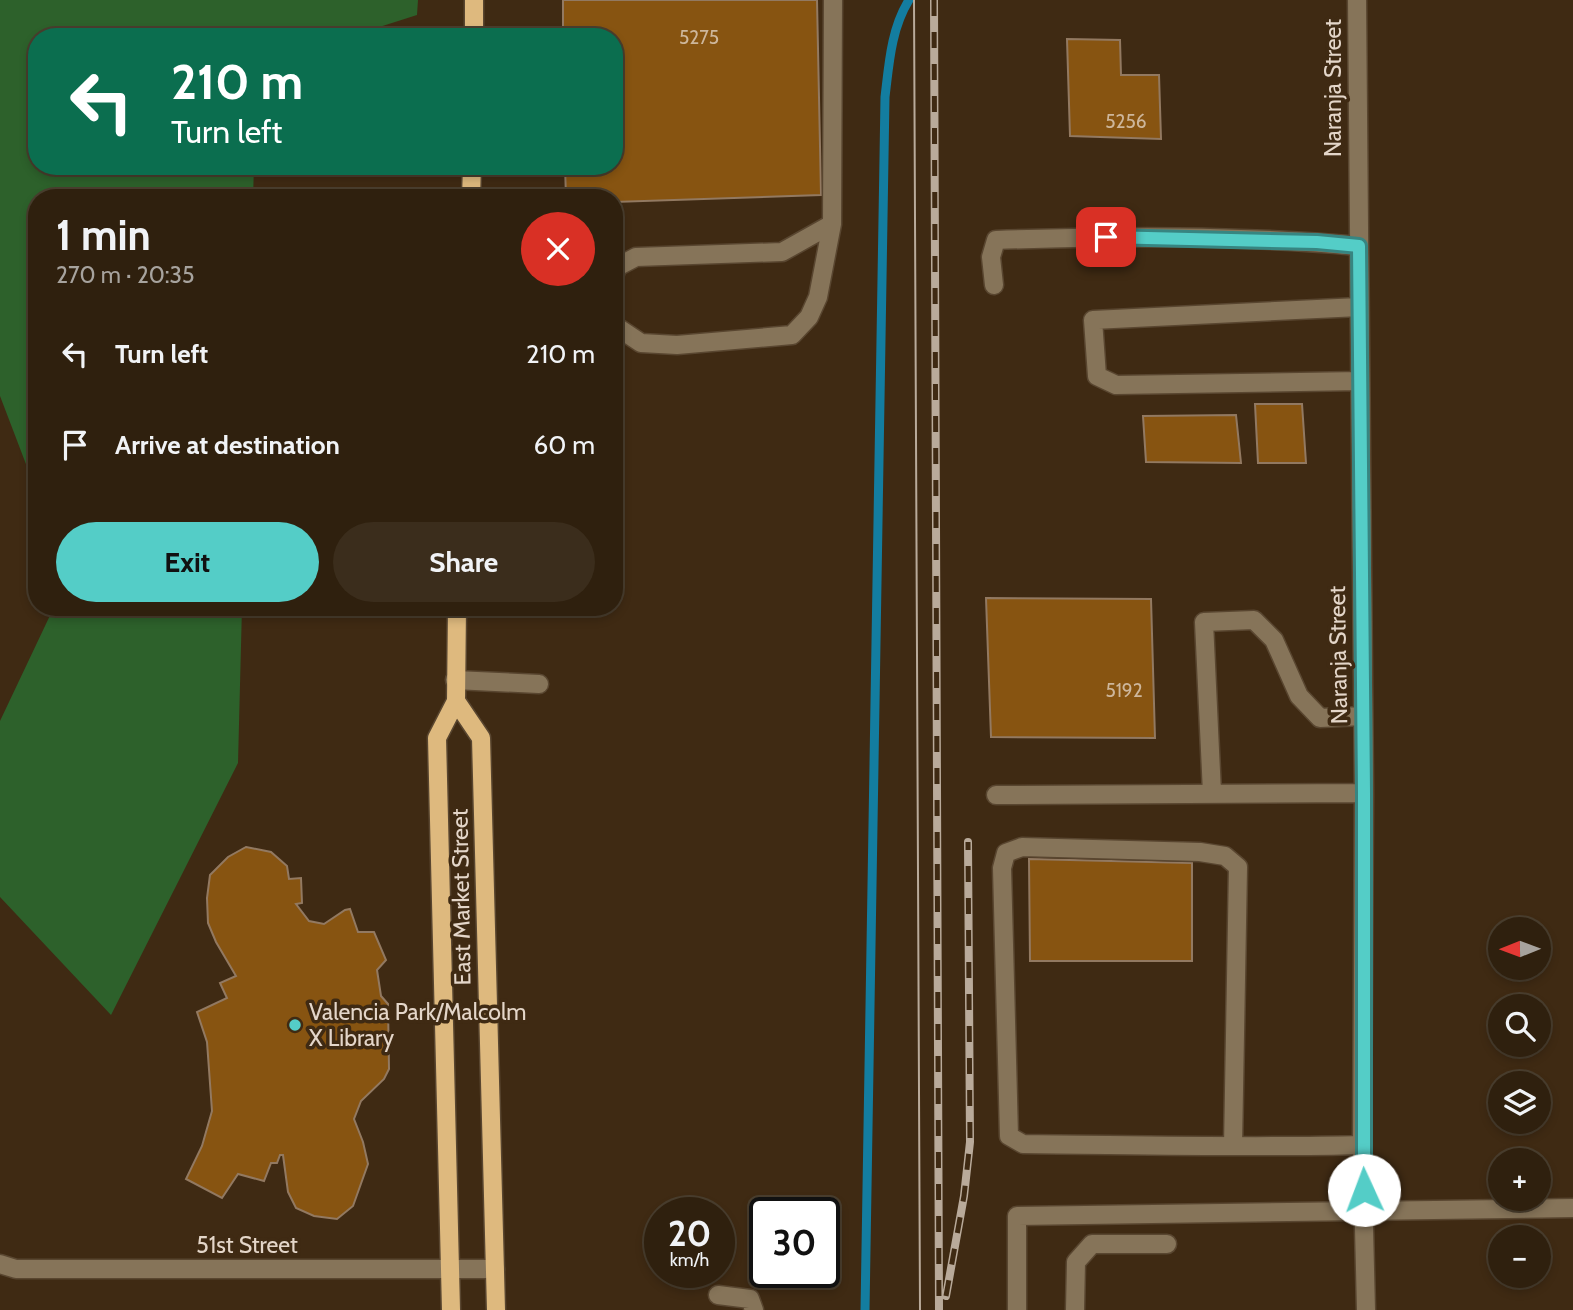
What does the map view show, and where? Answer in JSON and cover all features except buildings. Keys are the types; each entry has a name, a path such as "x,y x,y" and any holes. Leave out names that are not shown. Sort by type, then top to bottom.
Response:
{"main road":[{"path":"474,0 474,28"},
{"name":"East Market Street","path":"450,1310 437,738 456,701 457,616"},
{"name":"East Market Street","path":"456,701 481,738 496,1310"}],"street":[{"path":"623,331 641,344 677,345 792,335 809,317 818,297 832,223 833,0"},
{"name":"Naranja Street","path":"1357,0 1366,1310"},
{"path":"623,264 636,257 782,252 832,223"},
{"path":"994,285 991,257 996,240 1133,236 1317,242 1359,246"},
{"path":"1359,307 1093,320 1097,376 1116,385 1360,381"},
{"path":"1212,793 1204,622 1254,620 1273,640 1299,696 1320,718 1363,716"},
{"path":"455,680 539,684"},
{"path":"996,795 1364,793"},
{"path":"1233,1146 1238,867 1225,856 1200,852 1022,847 1006,853 1002,868 1009,1136 1023,1144 1233,1146 1363,1145"},
{"path":"1017,1310 1017,1216 1573,1208"},
{"path":"1075,1310 1076,1262 1092,1244 1167,1244"},
{"name":"51st Street","path":"0,1264 16,1269 495,1269"},
{"path":"718,1295 750,1300 754,1310"}],"green space":[{"path":"0,0 418,0 417,15 376,28 28,28 28,175 254,175 253,189 28,189 28,469 0,396"},
{"path":"50,616 242,616 238,763 111,1015 0,897 0,721"}],"waterway":[{"path":"865,1310 885,97 895,35 909,0"}],"tram line":[{"path":"914,0 920,1310"}],"railway":[{"path":"934,0 939,1310"},
{"path":"946,1296 964,1196 970,1142 968,842"}],"place":[{"name":"Valencia Park/Malcolm X Library","path":"295,1025"}],"route":[{"path":"1106,237 1317,242 1359,246 1364,793 1364,1190"}]}
